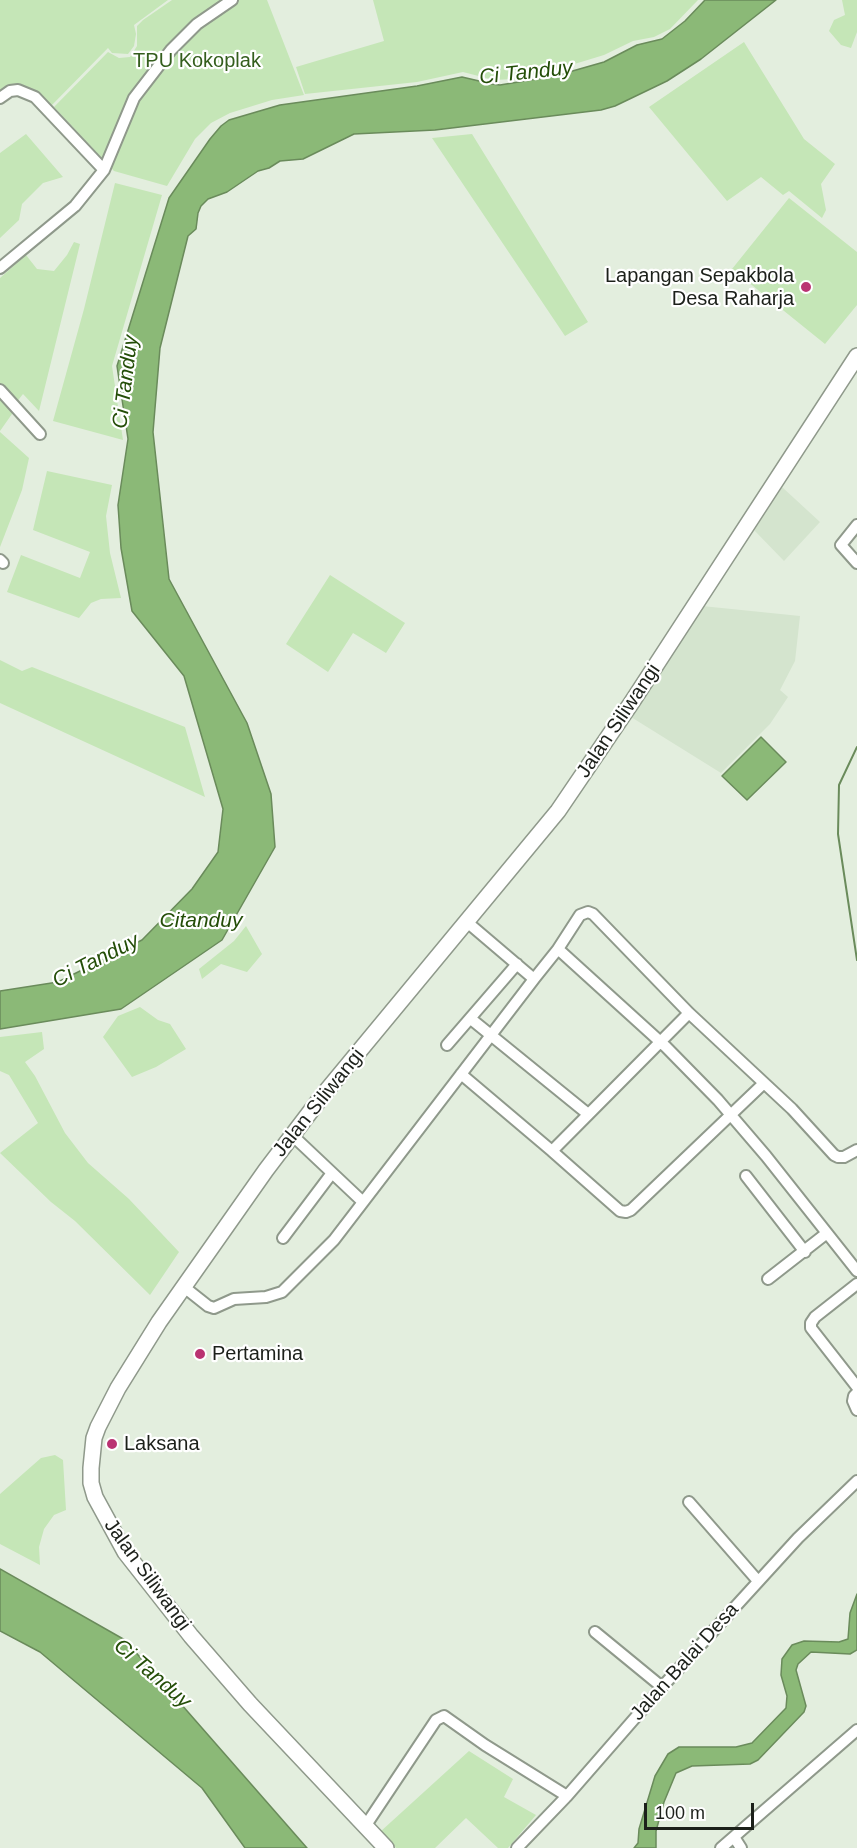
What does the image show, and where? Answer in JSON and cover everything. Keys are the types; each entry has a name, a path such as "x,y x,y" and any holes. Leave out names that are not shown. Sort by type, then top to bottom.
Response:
{"highway":[{"name":"Jalan Siliwangi","path":"386,1848 250,1704 191,1636 118,1541 95,1497 91,1483 92,1449 98,1427 118,1388 159,1322 292,1135 558,811 854,367"}],"street":[{"path":"0,268 75,206 104,170 134,98 197,24 232,0"},
{"path":"0,98 18,90 35,97 104,170"},
{"path":"0,390 40,434"},
{"path":"857,525 841,545 857,563"},
{"path":"184,1287 208,1306 214,1308 234,1299 275,1295 282,1292 334,1240 558,949 580,915 588,912 601,922 689,1013 792,1109 834,1155 844,1157 857,1150"},
{"path":"467,922 534,980"},
{"path":"558,949 661,1042 731,1114 857,1271"},
{"path":"447,1045 517,964"},
{"path":"552,1150 689,1013"},
{"path":"471,1019 588,1114"},
{"path":"461,1074 552,1150 620,1211 626,1212 631,1210 763,1084"},
{"path":"292,1135 363,1202"},
{"path":"283,1238 332,1173"},
{"path":"746,1176 805,1252"},
{"path":"768,1279 828,1233"},
{"path":"857,1284 815,1317 811,1323 811,1328 857,1387"},
{"path":"857,1393 853,1401 857,1410"},
{"name":"Jalan Balai Desa","path":"517,1848 567,1796 758,1581 798,1538 857,1481"},
{"path":"689,1502 758,1581"},
{"path":"595,1632 662,1687"},
{"path":"366,1825 436,1720 444,1716 485,1745 567,1796"},
{"path":"722,1848 857,1730"},
{"path":"734,1838 741,1848"}],"shaded area":[{"path":"782,487 820,522 784,561 754,530"},
{"path":"702,606 800,616 795,661 780,690 788,697 770,724 721,773 631,717"}],"green space":[{"path":"0,0 168,0 134,25 136,34 134,46 128,54 112,53 108,48 51,106 39,93 28,87 17,86 0,94"},
{"name":"TPU Kokoplak","path":"172,0 267,0 304,95 272,100 230,113 211,123 195,139 167,186 114,171 54,107 108,52 119,58 130,57 137,46 137,26"},
{"path":"373,0 698,0 670,29 654,37 633,41 604,55 558,69 514,79 494,80 463,72 417,82 305,94 296,67 384,41"},
{"path":"842,0 857,0 857,32 851,48 841,45 829,31 834,20 845,15"},
{"path":"744,42 804,139 835,164 821,184 826,210 822,218 789,191 783,195 761,177 727,201 649,107"},
{"path":"26,134 63,177 43,183 22,204 19,220 0,238 0,153"},
{"path":"472,134 588,322 565,336 432,138"},
{"path":"115,183 162,195 112,366 123,440 53,421"},
{"name":"Lapangan Sepakbola Desa Raharja","path":"789,198 857,252 857,305 825,344 732,269"},
{"path":"74,242 80,244 39,411 23,394 12,408 12,414 0,431 0,278 26,255 37,269 54,271"},
{"path":"0,432 29,458 22,490 0,547"},
{"path":"47,471 112,485 106,516 110,553 121,598 101,599 91,603 79,618 7,592 21,555 80,578 90,552 33,530"},
{"path":"330,575 405,623 386,653 353,633 328,672 286,644"},
{"path":"0,660 22,671 32,667 185,727 205,797 0,703"},
{"path":"246,926 262,954 247,972 221,964 202,979 199,969 234,941"},
{"path":"140,1007 158,1020 170,1024 186,1049 156,1067 132,1077 103,1037 118,1016"},
{"path":"42,1032 44,1049 25,1062 35,1076 65,1133 88,1163 129,1199 179,1252 150,1295 75,1221 51,1202 0,1153 38,1123 9,1075 0,1071 0,1037"},
{"path":"55,1455 63,1460 66,1510 54,1515 44,1529 39,1547 40,1565 0,1544 0,1494 41,1458"},
{"path":"469,1751 513,1779 504,1797 536,1815 508,1848 498,1848 466,1818 435,1848 396,1848 380,1832"}],"water":[{"path":"705,0 776,0 701,59 667,81 615,106 601,110 435,130 354,134 303,159 280,161 269,168 258,171 227,192 208,199 201,206 196,229 188,236 160,348 153,432 169,579 247,723 271,794 275,847 222,940 121,1009 0,1029 0,991 58,982 142,940 192,889 218,852 223,809 184,676 132,611 121,548 118,505 128,439 117,366 169,198 210,139 229,120 280,105 417,86 462,77 500,85 555,76 604,62 637,45 662,39 685,21"},
{"path":"761,737 786,762 747,800 722,776"},
{"name":"Ci Tanduy","path":"0,1569 125,1640 307,1848 245,1848 202,1788 40,1652 0,1631"},
{"path":"857,1594 857,1650 850,1654 811,1652 798,1664 796,1670 806,1706 804,1712 758,1760 750,1764 692,1766 676,1773 664,1802 656,1831 656,1848 634,1848 638,1843 639,1829 655,1776 668,1754 679,1747 736,1747 752,1743 786,1708 787,1696 781,1675 782,1659 792,1645 804,1641 839,1642 848,1639 850,1613"}],"waterway":[{"path":"857,747 839,785 838,834 857,960"}],"place":[{"name":"Lapangan Sepakbola Desa Raharja","path":"806,287"},
{"name":"Pertamina","path":"200,1354"},
{"name":"Laksana","path":"112,1444"}],"water label":[{"name":"Citanduy","path":"201,921"}]}
